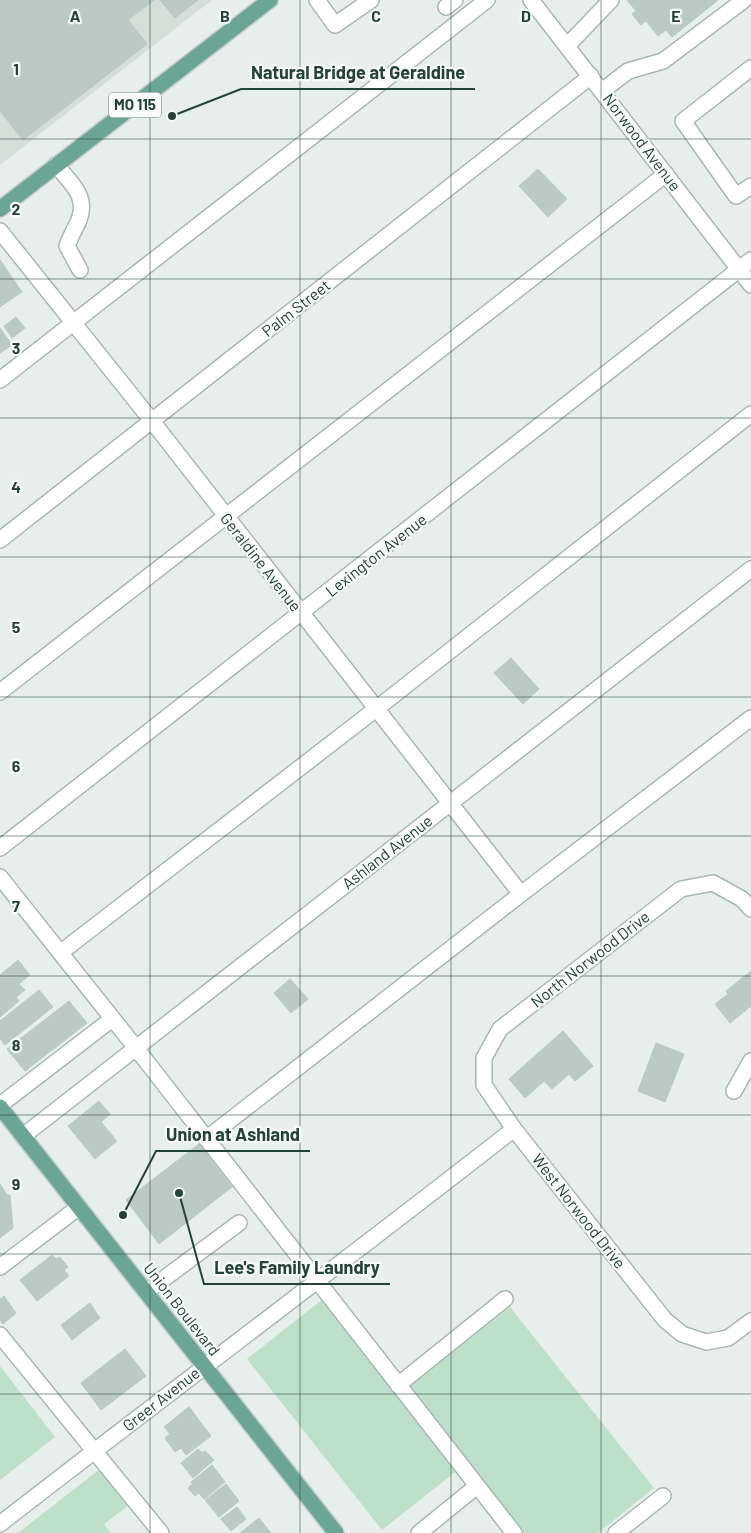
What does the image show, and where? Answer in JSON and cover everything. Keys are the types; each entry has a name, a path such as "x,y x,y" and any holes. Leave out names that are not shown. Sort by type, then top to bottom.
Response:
{"main road":[{"name":"MO 115","path":"0,209 270,0"},
{"name":"Union Boulevard","path":"0,1106 336,1533"}],"street":[{"path":"317,0 335,25 371,0"},
{"path":"0,380 487,0"},
{"name":"Norwood Avenue","path":"531,0 666,174 745,265 751,285"},
{"path":"567,46 598,7 610,0"},
{"path":"602,90 628,71 663,61 744,0"},
{"path":"751,68 683,120 736,196 751,186"},
{"name":"Palm Street","path":"0,540 591,76"},
{"path":"56,166 78,191 82,200 81,212 66,246 80,270"},
{"path":"0,692 666,174"},
{"name":"Geraldine Avenue","path":"0,231 152,421 520,894"},
{"name":"Lexington Avenue","path":"0,848 745,265"},
{"path":"60,953 376,709 751,414"},
{"name":"Ashland Avenue","path":"23,1136 751,569"},
{"path":"206,1139 520,894 751,718"},
{"path":"0,877 136,1048 514,1533"},
{"name":"North Norwood Drive","path":"484,1058 500,1029 681,889 713,883 742,899 751,909"},
{"path":"0,1106 112,1019"},
{"name":"West Norwood Drive","path":"484,1058 484,1085 514,1129 664,1320 682,1334 706,1342 728,1338 751,1321"},
{"path":"734,1091 751,1061"},
{"name":"Greer Avenue","path":"0,1524 514,1129"},
{"path":"0,1267 79,1207"},
{"path":"146,1292 239,1223"},
{"path":"398,1386 505,1299"},
{"path":"0,1335 161,1533"},
{"path":"419,1533 477,1486"},
{"path":"616,1533 663,1496"}],"shaded area":[{"path":"0,0 212,0 0,165"}],"green space":[{"path":"324,1298 459,1469 382,1530 247,1359"},
{"path":"510,1307 654,1488 598,1533 524,1533 408,1388"},
{"path":"0,1366 55,1437 0,1480"},
{"path":"100,1469 129,1505 104,1524 111,1533 18,1533"}],"building":[{"path":"0,0 154,0 128,20 147,44 23,140 0,111"},
{"path":"160,0 198,0 175,18"},
{"path":"627,0 718,0 672,37 666,30 658,36 646,21 641,25 632,14 636,11"},
{"path":"538,169 567,199 548,217 519,186"},
{"path":"0,260 22,292 0,307"},
{"path":"16,317 25,328 12,338 4,326"},
{"path":"0,328 12,345 0,353"},
{"path":"511,658 539,689 523,704 494,673"},
{"path":"18,960 30,975 0,999 0,975"},
{"path":"751,971 751,1006 730,1023 715,1004 728,994 726,991"},
{"path":"290,979 308,999 291,1013 274,993"},
{"path":"19,984 25,990 16,997 19,1001 0,1017 0,999"},
{"path":"39,990 53,1007 5,1045 0,1039 0,1021"},
{"path":"69,1001 87,1023 25,1071 7,1049"},
{"path":"563,1031 593,1066 575,1081 569,1074 552,1089 544,1081 525,1098 509,1079"},
{"path":"656,1043 684,1054 665,1102 638,1091"},
{"path":"99,1101 110,1114 101,1122 117,1141 95,1159 68,1126"},
{"path":"199,1144 232,1187 159,1244 126,1200"},
{"path":"0,1184 7,1195 10,1195 13,1228 0,1238"},
{"path":"52,1255 56,1259 60,1257 68,1267 64,1270 69,1276 37,1301 20,1280"},
{"path":"4,1296 16,1313 3,1324 0,1320 0,1298"},
{"path":"90,1303 100,1318 72,1340 61,1325"},
{"path":"125,1349 146,1376 101,1410 81,1383"},
{"path":"189,1407 211,1436 186,1455 181,1448 175,1452 165,1438 170,1434 164,1427"},
{"path":"198,1449 202,1453 205,1451 214,1460 193,1478 181,1463"},
{"path":"212,1465 225,1482 204,1499 199,1493 195,1496 188,1488 193,1484 191,1482"},
{"path":"226,1484 239,1501 219,1517 205,1500"},
{"path":"237,1507 246,1519 231,1531 221,1519"},
{"path":"259,1518 271,1533 240,1533"}],"place":[{"name":"Natural Bridge at Geraldine","path":"172,116"},
{"name":"Lee's Family Laundry","path":"179,1193"},
{"name":"Union at Ashland","path":"123,1215"}]}
